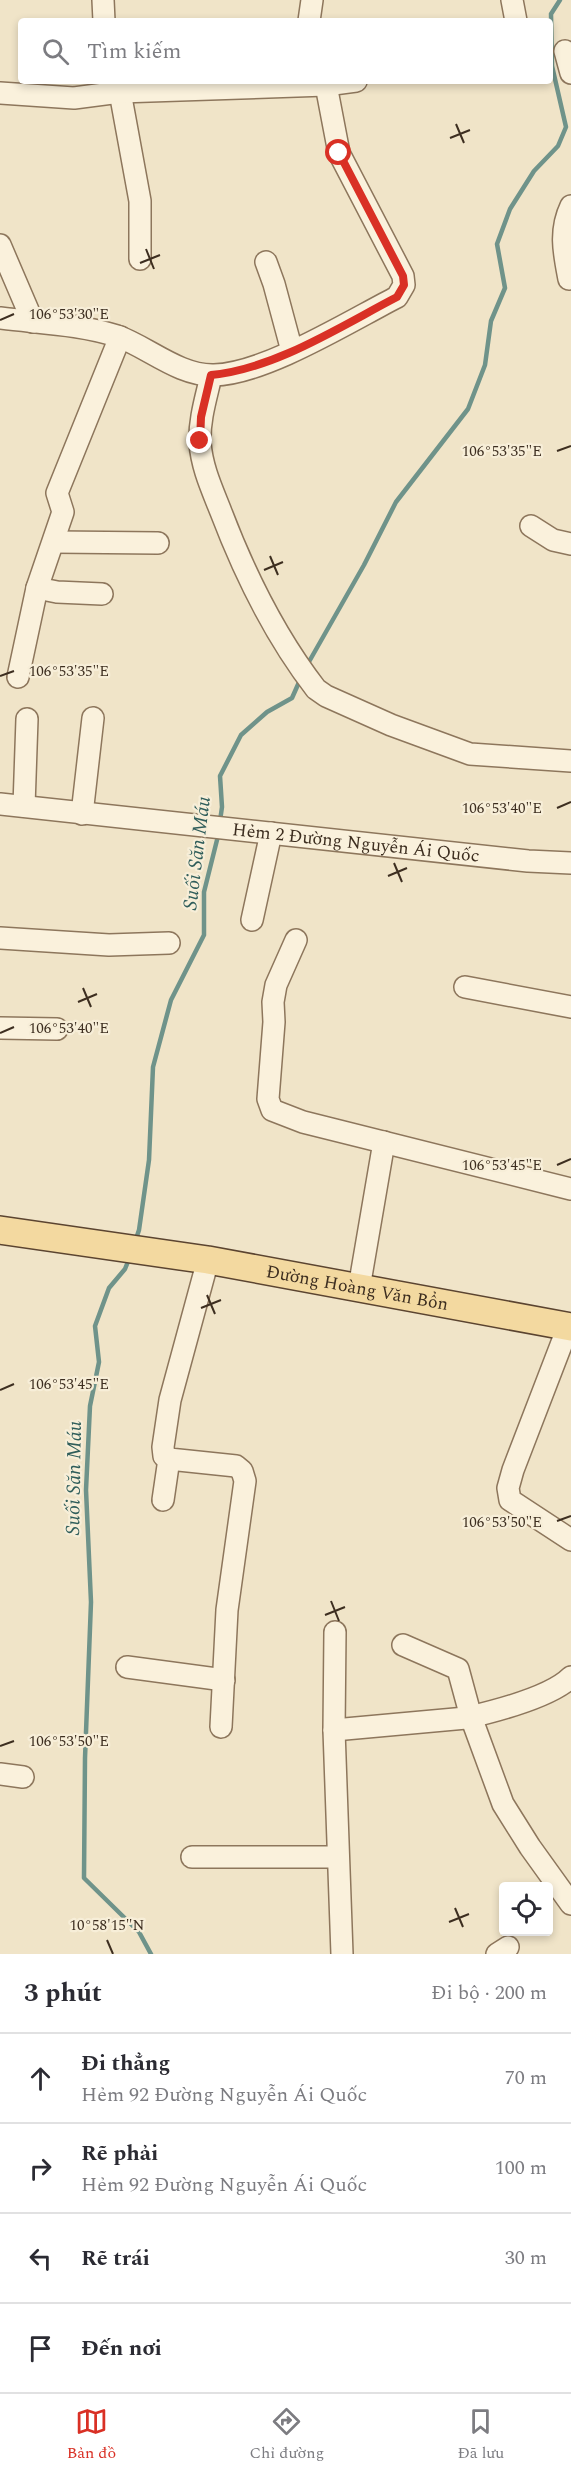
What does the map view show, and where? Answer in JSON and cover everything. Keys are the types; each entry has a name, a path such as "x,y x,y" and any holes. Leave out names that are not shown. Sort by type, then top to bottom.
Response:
{"main road":[{"name":"Đường Hoàng Văn Bổn","path":"0,1230 208,1260 570,1327"}],"street":[{"path":"103,0 104,18"},
{"path":"309,18 312,0"},
{"path":"512,0 515,18"},
{"path":"561,51 571,73"},
{"path":"0,93 59,89 74,98 115,88 174,85 316,84 339,153 403,276 404,285 397,297 292,351 233,373 211,375 197,373 174,364 120,337 94,330 0,318"},
{"path":"115,88 140,201 140,259"},
{"path":"569,279 562,238 565,218 571,206"},
{"path":"0,245 33,322"},
{"path":"266,262 292,351"},
{"path":"18,677 37,588 63,512 57,493 120,337"},
{"path":"211,375 201,417 200,441 204,467 255,592 305,674 326,696 460,752 571,761"},
{"path":"531,526 553,540 571,544"},
{"path":"54,542 158,543"},
{"path":"37,588 57,592 102,594"},
{"path":"82,814 93,718"},
{"path":"24,806 27,719"},
{"name":"Hẻm 2 Đường Nguyễn Ái Quốc","path":"0,804 528,861 571,862"},
{"path":"252,920 271,833"},
{"path":"0,938 109,945 169,943"},
{"path":"296,940 276,985 273,1002 274,1022 268,1099 272,1110 303,1122 571,1189"},
{"path":"465,987 571,1007"},
{"path":"0,1028 57,1029"},
{"path":"360,1288 384,1142"},
{"path":"208,1260 170,1400 163,1447 164,1456 169,1459 236,1466 242,1471 245,1481 227,1610 221,1726"},
{"path":"570,1327 513,1470 508,1488 510,1500 571,1540"},
{"path":"163,1500 169,1459"},
{"path":"335,1632 334,1730 342,1954"},
{"path":"403,1645 458,1669 471,1717 503,1804 530,1847 571,1904"},
{"path":"127,1667 224,1680"},
{"path":"334,1730 471,1717 558,1688 571,1677"},
{"path":"0,1774 23,1777"},
{"path":"192,1857 338,1857"}],"waterway":[{"name":"Suối Săn Máu","path":"551,18 551,14 560,0"},
{"name":"Suối Săn Máu","path":"306,667 364,565 396,502 468,409 485,365 491,321 505,288 497,244 510,209 534,171 558,146 566,127 553,70"},
{"name":"Suối Săn Máu","path":"220,821 222,807 220,776 241,735 267,712 292,698 300,680"},
{"name":"Suối Săn Máu","path":"136,1239 149,1160 153,1067 171,1000 204,935 204,892 219,832"},
{"name":"Suối Săn Máu","path":"129,1259 125,1269 109,1288 95,1326 99,1362 90,1406 86,1490 91,1602 85,1758 84,1878 139,1932 151,1954"}],"route":[{"path":"200,441 201,417 211,375 233,373 292,351 397,297 404,285 403,276 339,153"}]}
